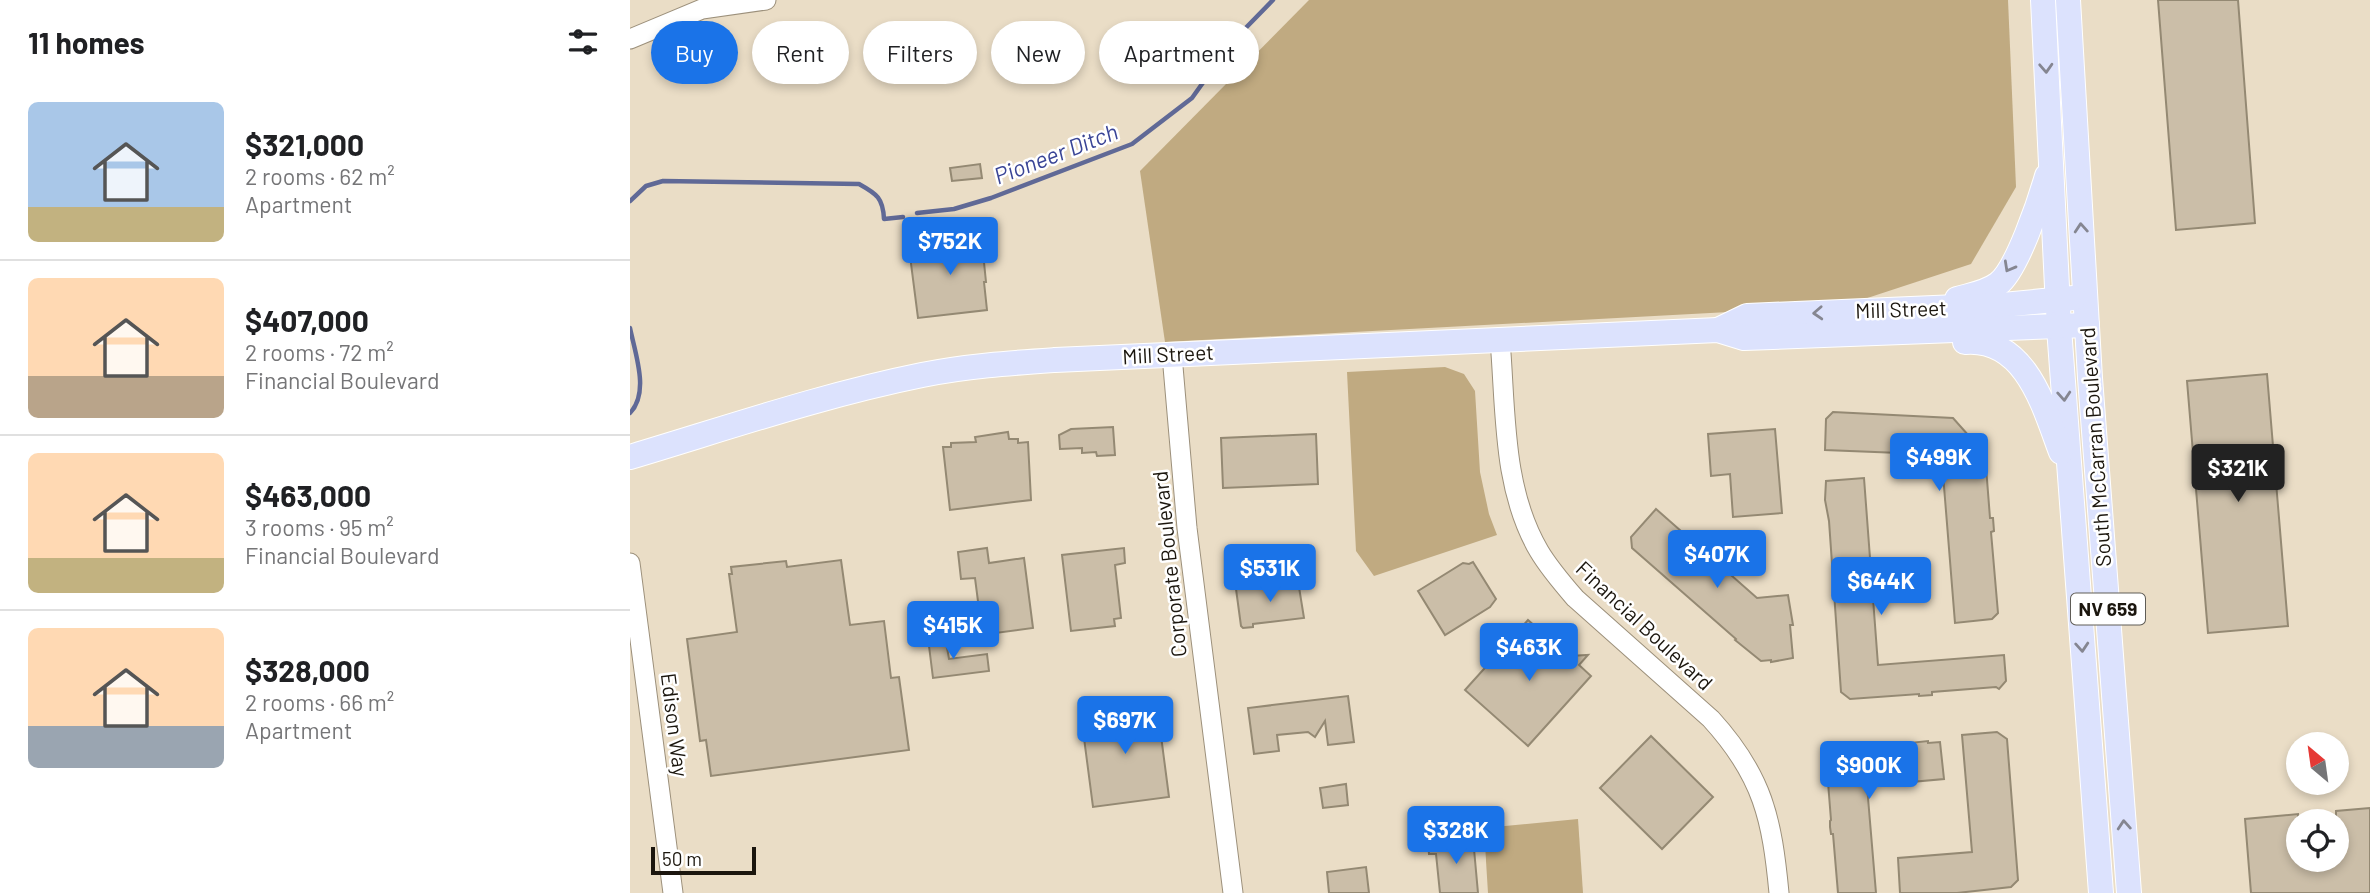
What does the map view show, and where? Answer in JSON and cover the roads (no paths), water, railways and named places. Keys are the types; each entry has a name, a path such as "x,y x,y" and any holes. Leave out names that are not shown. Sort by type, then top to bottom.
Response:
{"main road":[{"name":"South McCarran Boulevard","path":"2043,0 2057,300 2102,893"},
{"name":"South McCarran Boulevard","path":"2068,0 2087,326 2129,893"},
{"path":"1907,310 1980,293 2000,282 2029,226 2051,159"},
{"name":"Mill Street","path":"1718,330 1747,316 2003,305 2086,296"},
{"name":"Mill Street","path":"630,457 836,396 924,375 1008,364 1718,330 1744,338 2087,326"},
{"path":"1886,332 1919,343 1976,341 2008,352 2031,379 2070,478"}],"street":[{"path":"630,39 702,9 766,0"},
{"name":"Financial Boulevard","path":"1500,340 1511,470 1526,524 1539,551 1555,576 1575,598 1711,719 1746,763 1768,812 1774,840 1779,893"},
{"name":"Corporate Boulevard","path":"1172,355 1187,528 1233,893"},
{"name":"Edison Way","path":"630,563 673,893"}],"waterway":[{"name":"Pioneer Ditch","path":"917,213 954,209 991,198 1132,144 1192,98 1232,42 1273,0"},
{"name":"Pioneer Ditch","path":"630,201 646,186 663,181 859,184 878,197 884,219 903,217"},
{"name":"Pioneer Ditch","path":"630,328 640,384 636,405 630,413"}]}
